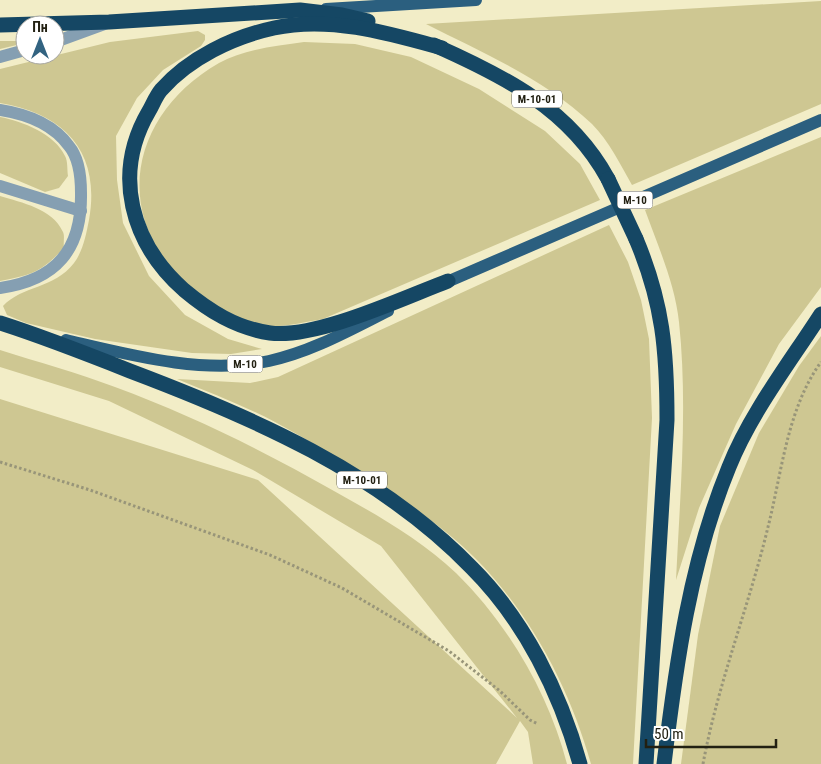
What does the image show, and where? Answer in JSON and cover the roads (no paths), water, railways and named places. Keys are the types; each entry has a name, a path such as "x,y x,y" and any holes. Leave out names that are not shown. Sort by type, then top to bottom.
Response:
{"highway":[{"path":"0,25 109,22 224,14 315,11"},
{"name":"М-10-01","path":"315,11 381,24 442,48 514,84 553,112 586,143 608,179 636,239 657,298 667,364 667,420 646,764"},
{"path":"442,48 392,34 334,26 274,28 231,42 183,70 161,91 142,122 132,148 128,179 135,220 151,252 171,279 220,317 243,326 271,333 316,329 448,281"},
{"path":"664,764 678,655 696,572 711,516 729,466 752,423 821,314"},
{"name":"М-10","path":"0,323 27,332"},
{"name":"М-10-01","path":"27,332 245,417 288,438 367,483 422,523 473,568 524,635 551,682 571,731 580,764"}],"main road":[{"path":"315,11 349,7 476,0"},
{"name":"М-10","path":"27,332 164,360 206,364 248,364 291,355 319,344 448,281 821,120"}],"lane":[{"path":"65,38 109,22"},
{"path":"0,57 15,53"},
{"path":"0,110 34,119 52,128 70,146 78,164 82,212 70,250 57,266 41,277 29,282 0,288"},
{"path":"0,186 82,212"}]}
